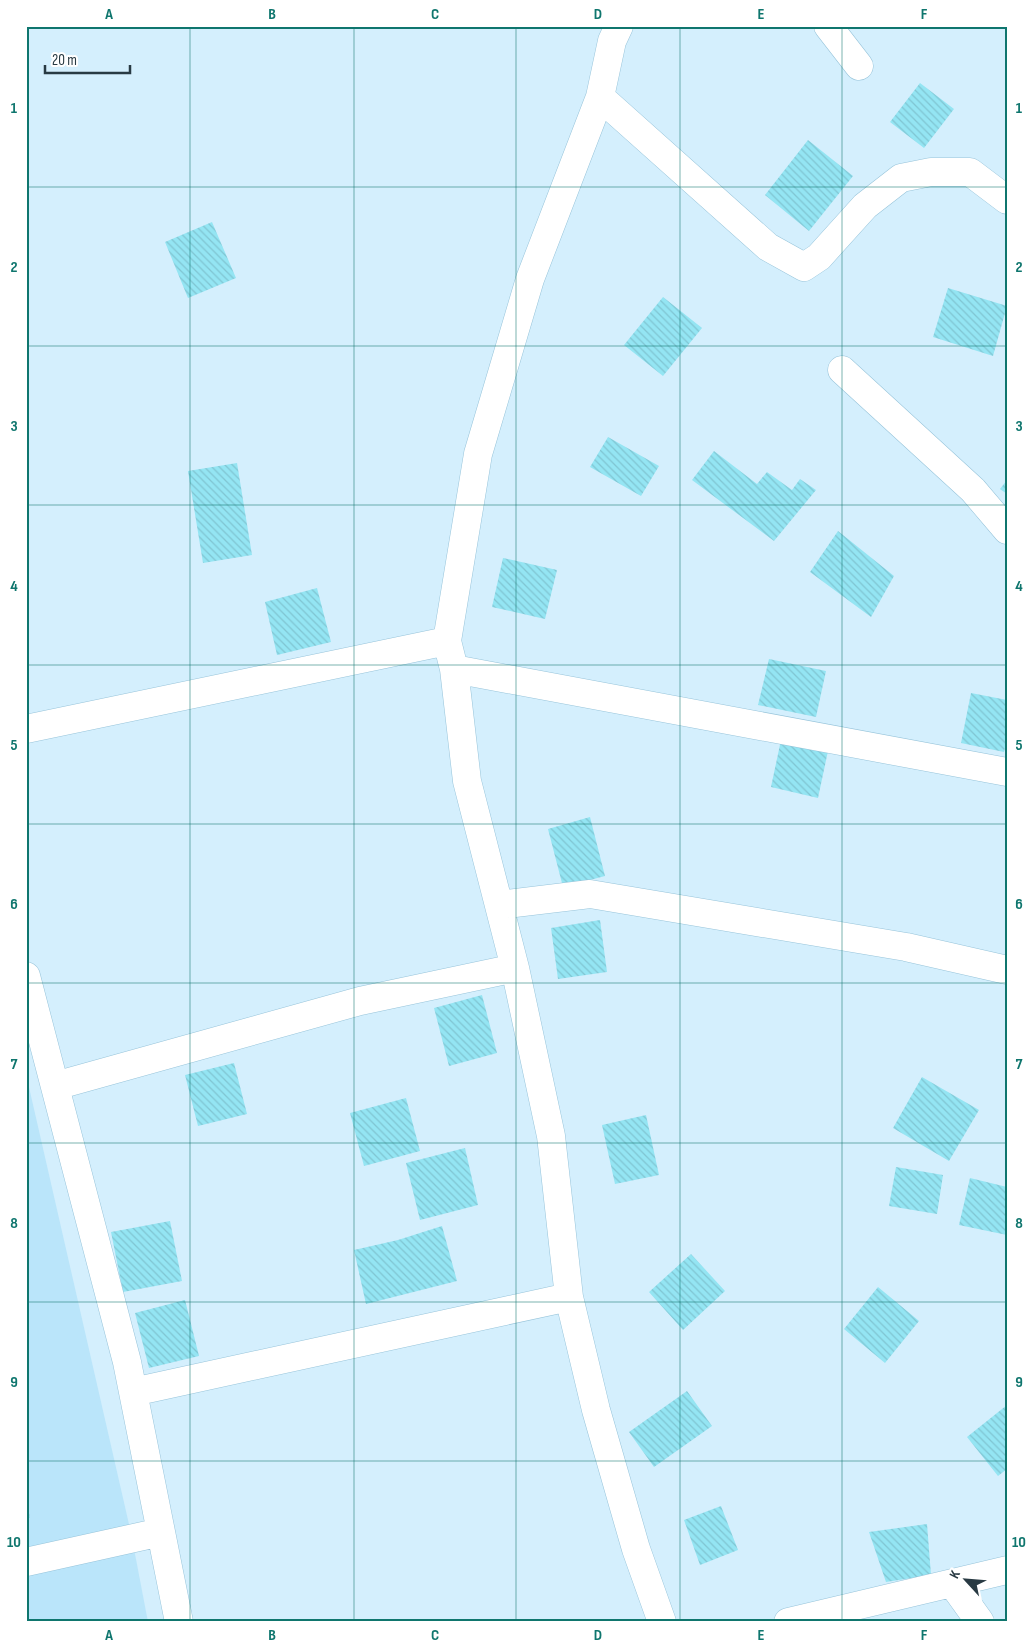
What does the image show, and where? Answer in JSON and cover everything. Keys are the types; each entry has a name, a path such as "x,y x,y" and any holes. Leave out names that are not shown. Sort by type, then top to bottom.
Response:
{"street":[{"path":"619,26 612,42 600,97 530,279 478,454 447,641 454,669 467,781 515,968 551,1136 569,1297 596,1410 636,1549 662,1622"},
{"path":"828,26 858,66"},
{"path":"600,97 768,247 804,267 819,257 865,206 901,178 931,172 970,172 1007,200"},
{"path":"842,370 972,490 1007,530"},
{"path":"26,729 447,641"},
{"path":"454,669 1007,772"},
{"path":"499,905 590,894 906,948 1007,970"},
{"path":"56,1086 360,1001 515,968"},
{"path":"26,976 35,1043 56,1086 133,1392 179,1622"},
{"path":"133,1392 569,1297"},
{"path":"26,1562 161,1532"},
{"path":"788,1622 1007,1570"},
{"path":"952,1583 980,1622"}],"shaded area":[{"path":"26,1074 131,1533 148,1622 26,1622"}],"building":[{"path":"920,83 954,109 924,148 890,122"},
{"path":"808,140 853,176 809,231 765,195"},
{"path":"212,222 236,278 188,298 165,242"},
{"path":"948,288 1007,306 993,356 933,337"},
{"path":"663,297 702,328 663,376 624,345"},
{"path":"608,437 659,466 641,496 590,467"},
{"path":"714,451 757,484 767,472 792,490 800,479 816,490 774,541 692,480"},
{"path":"237,463 252,555 203,563 188,471"},
{"path":"1007,480 1007,494 1000,489"},
{"path":"838,531 894,576 871,617 810,572"},
{"path":"503,558 557,570 545,619 492,607"},
{"path":"317,588 331,642 277,655 265,602"},
{"path":"769,659 826,671 816,717 758,705"},
{"path":"971,693 1007,700 1007,740 1004,752 961,743"},
{"path":"781,740 828,751 818,798 771,787"},
{"path":"590,817 605,876 563,887 548,829"},
{"path":"600,920 607,972 558,979 551,928"},
{"path":"482,995 497,1053 449,1066 434,1008"},
{"path":"234,1063 247,1114 198,1126 185,1075"},
{"path":"922,1077 979,1110 949,1161 893,1128"},
{"path":"406,1098 420,1151 364,1166 350,1113"},
{"path":"646,1115 659,1175 615,1184 602,1125"},
{"path":"465,1148 478,1205 420,1220 406,1163"},
{"path":"896,1167 943,1175 937,1214 889,1206"},
{"path":"970,1178 1007,1187 1007,1235 959,1225"},
{"path":"170,1221 182,1281 123,1292 111,1232"},
{"path":"442,1226 457,1281 366,1304 354,1250 398,1240"},
{"path":"691,1254 725,1291 683,1330 649,1292"},
{"path":"878,1287 919,1321 885,1363 844,1329"},
{"path":"185,1300 199,1356 149,1368 135,1313"},
{"path":"687,1391 712,1426 654,1467 629,1432"},
{"path":"1007,1405 1007,1469 998,1476 967,1437"},
{"path":"26,1499 30,1518 26,1518"},
{"path":"721,1506 738,1550 700,1565 684,1520"},
{"path":"927,1524 931,1575 886,1582 869,1532"}]}
